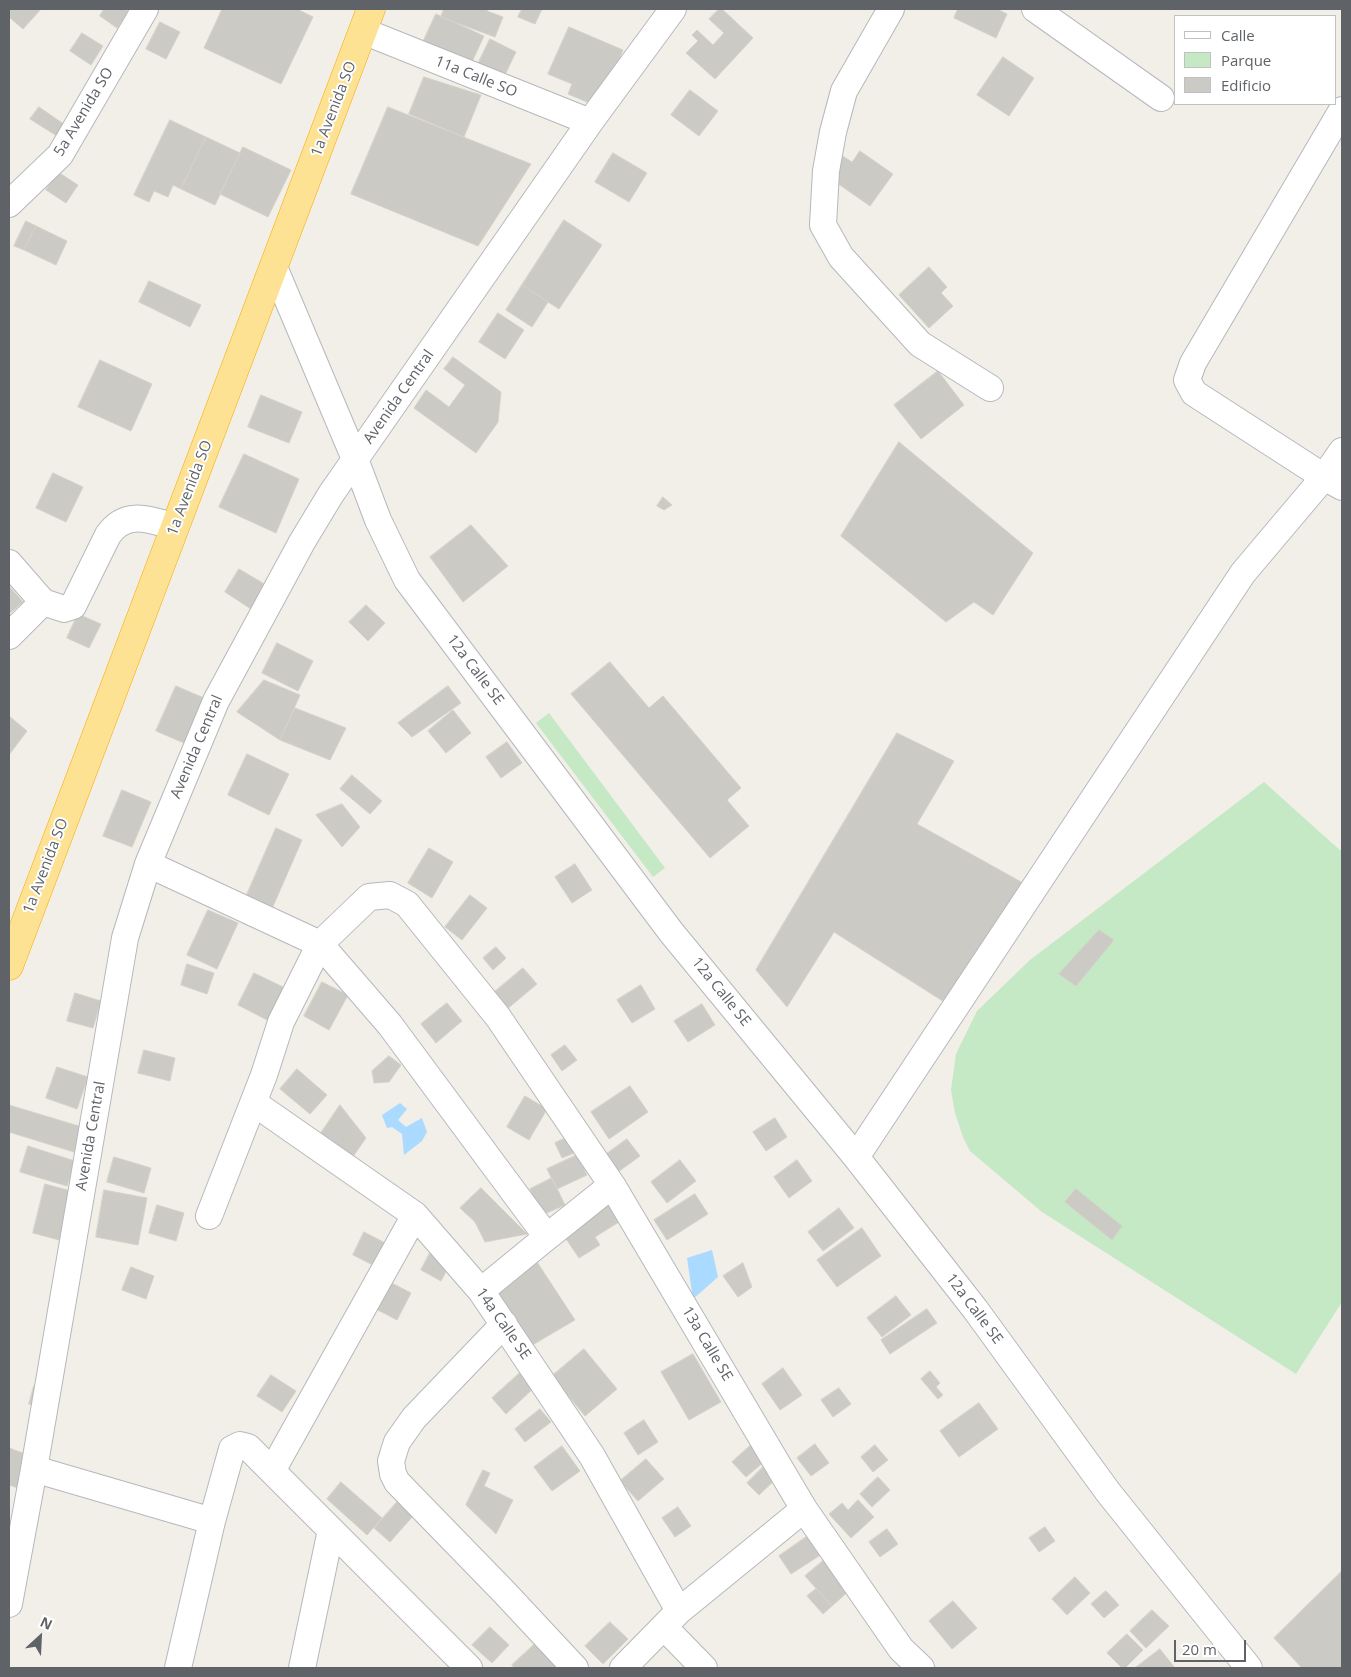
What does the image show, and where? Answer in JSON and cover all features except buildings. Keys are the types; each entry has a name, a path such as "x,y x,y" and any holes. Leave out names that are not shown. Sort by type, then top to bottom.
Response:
{"highway":[{"name":"1a Avenida SO","path":"9,966 367,20"}],"street":[{"name":"5a Avenida SO","path":"9,204 60,155 146,9"},
{"name":"Avenida Central","path":"9,1604 34,1469 124,938 148,864 216,701 302,542 331,494 590,122 673,9"},
{"path":"891,9 844,92 826,171 823,225 840,257 920,344 990,388"},
{"path":"1035,9 1161,98"},
{"name":"11a Calle SO","path":"367,20 590,122"},
{"path":"1333,482 1194,393 1187,380 1193,363 1342,110"},
{"name":"12a Calle SE","path":"274,268 356,459 378,520 407,580 672,932 856,1157 975,1309 1108,1492 1249,1668"},
{"path":"856,1157 1243,573 1333,482 1342,451"},
{"path":"9,563 43,602 64,609 73,606 108,535 122,521 132,518 145,518 175,527"},
{"path":"9,636 43,602"},
{"path":"148,864 320,944 390,1025 547,1237"},
{"name":"13a Calle SE","path":"209,1216 254,1103 281,1022 320,944 369,897 390,895 407,904 498,1017 612,1185 804,1509 901,1649 921,1668"},
{"name":"14a Calle SE","path":"254,1103 415,1215 482,1291 592,1456 671,1619 704,1668"},
{"path":"482,1291 612,1185"},
{"path":"272,1471 415,1215"},
{"path":"504,1324 414,1418 397,1442 391,1461 393,1474 397,1482 575,1668"},
{"path":"178,1668 212,1521 232,1449 240,1446 248,1447 468,1668"},
{"path":"34,1469 212,1521"},
{"path":"623,1668 671,1619 804,1509"},
{"path":"302,1668 331,1530"}],"green space":[{"path":"549,713 665,868 653,877 536,723"},
{"path":"1264,782 1342,852 1342,1302 1296,1374 1042,1212 970,1151 955,1113 951,1090 956,1054 977,1011 1030,960"}],"water":[{"path":"400,1103 407,1109 398,1120 406,1127 422,1118 427,1132 422,1141 404,1155 402,1134 392,1127 387,1128 382,1115"},
{"path":"712,1250 718,1277 693,1299 687,1258"}]}
